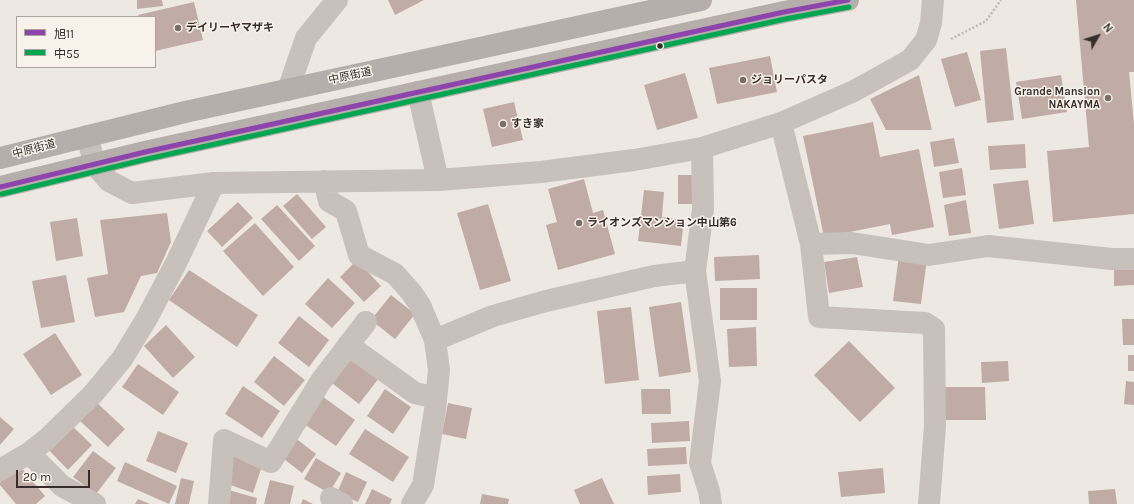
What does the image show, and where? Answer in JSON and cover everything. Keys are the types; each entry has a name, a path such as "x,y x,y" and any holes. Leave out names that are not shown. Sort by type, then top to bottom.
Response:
{"main road":[{"name":"中原街道","path":"0,158 185,112 701,0"},
{"path":"0,187 145,152 784,12 848,0"}],"street":[{"path":"288,90 306,38 337,0"},
{"path":"87,136 95,164 109,181 132,193 214,184 438,180 541,172 634,160 702,148 781,123 854,91 910,60 926,40 931,23 934,0"},
{"path":"418,92 438,180"},
{"path":"781,123 811,244 819,317 925,324 934,329 935,426 929,504"},
{"path":"702,148 703,209 695,271 710,381 700,464 709,491 711,504"},
{"path":"324,181 329,201 346,211 359,254 395,274 411,292 420,305 435,340 439,370 436,398 423,486 412,504"},
{"path":"0,470 47,439 93,394 122,359 147,318 176,263 214,184"},
{"path":"811,244 852,243 929,255 988,246 1112,259 1134,259"},
{"path":"435,340 493,316 546,301 654,276 695,271"},
{"path":"219,504 224,440 271,462 321,381 366,322"},
{"path":"348,345 415,393 436,398"},
{"path":"29,452 62,486 95,504"}],"path":[{"path":"945,42 986,21 1000,0"}],"building":[{"path":"137,0 162,0 163,6 137,9"},
{"path":"388,0 424,0 395,15"},
{"name":"Grande Mansion NAKAYMA","path":"1076,0 1134,0 1134,72 1129,72 1134,124 1134,214 1053,222 1047,151 1089,147"},
{"name":"デイリーヤマザキ","path":"194,2 203,40 156,51 156,16 138,15"},
{"path":"1006,48 1014,120 987,123 980,51"},
{"path":"967,52 981,100 955,107 941,59"},
{"name":"ジョリーパスタ","path":"770,56 777,92 717,104 709,68"},
{"path":"685,73 698,118 657,130 644,85"},
{"path":"919,75 932,130 886,130 870,99"},
{"path":"1061,75 1067,112 1022,119 1016,82"},
{"name":"すき家","path":"514,102 523,140 492,147 483,109"},
{"path":"873,122 880,157 919,149 934,227 892,235 890,224 824,237 803,136"},
{"path":"954,138 959,163 934,167 930,142"},
{"path":"1025,144 1026,168 990,170 988,146"},
{"path":"962,168 966,195 943,198 939,172"},
{"path":"678,175 695,175 695,204 678,204"},
{"name":"ライオンズマンション中山第6","path":"584,179 593,213 603,210 615,254 558,270 546,225 557,222 548,189"},
{"path":"1028,180 1034,224 999,229 993,184"},
{"path":"644,190 664,192 662,217 684,220 681,246 638,241"},
{"path":"297,194 326,227 312,239 283,206"},
{"path":"966,200 971,233 949,236 944,205"},
{"path":"238,202 253,218 222,247 207,231"},
{"path":"488,204 511,281 480,290 457,213"},
{"path":"277,205 315,246 299,261 261,219"},
{"path":"167,213 171,242 157,273 141,276 124,312 95,317 87,278 108,274 100,220"},
{"path":"77,218 83,256 56,261 50,222"},
{"path":"255,223 294,267 263,296 223,251"},
{"path":"759,255 760,279 715,281 714,257"},
{"path":"899,255 927,259 921,304 893,301"},
{"path":"857,257 863,287 829,293 824,262"},
{"path":"357,260 381,286 364,302 340,277"},
{"path":"1134,265 1134,285 1114,286 1114,266"},
{"path":"189,270 258,315 237,347 169,300"},
{"path":"66,275 75,322 41,328 32,281"},
{"path":"328,278 355,303 332,328 305,304"},
{"path":"720,288 757,288 757,320 720,320"},
{"path":"391,295 415,314 395,339 371,320"},
{"path":"681,302 691,372 659,377 649,307"},
{"path":"631,307 639,380 605,384 597,311"},
{"path":"299,316 329,340 309,367 278,343"},
{"path":"1122,319 1134,319 1134,345 1123,345"},
{"path":"166,325 195,357 173,378 144,346"},
{"path":"756,327 757,366 729,367 727,329"},
{"path":"55,333 82,375 51,395 23,354"},
{"path":"849,341 895,388 860,422 814,375"},
{"path":"348,354 379,378 359,404 328,380"},
{"path":"1128,355 1134,355 1134,371 1128,371"},
{"path":"274,356 305,380 284,406 254,382"},
{"path":"1008,361 1009,381 982,383 981,362"},
{"path":"138,364 179,392 163,415 122,387"},
{"path":"1126,381 1134,382 1134,405 1124,404"},
{"path":"243,386 280,411 262,438 225,414"},
{"path":"945,387 985,387 986,420 945,420"},
{"path":"385,389 411,407 393,434 367,416"},
{"path":"641,389 670,389 671,414 642,414"},
{"path":"319,394 355,420 336,446 300,421"},
{"path":"96,402 125,429 108,447 79,420"},
{"path":"448,403 472,408 466,439 442,434"},
{"path":"0,417 14,429 0,445"},
{"path":"689,421 690,441 652,443 651,423"},
{"path":"69,423 92,445 68,470 46,447"},
{"path":"365,429 409,457 393,482 349,454"},
{"path":"158,431 188,443 176,473 146,461"},
{"path":"294,437 316,454 302,473 280,456"},
{"path":"686,447 687,464 648,466 647,449"},
{"path":"93,451 116,468 96,494 73,477"},
{"path":"231,455 262,466 253,493 222,482"},
{"path":"316,458 341,473 329,493 304,479"},
{"path":"125,462 177,486 169,504 117,481"},
{"path":"19,465 45,496 36,504 16,504 0,485 0,482"},
{"path":"883,468 885,493 841,497 838,472"},
{"path":"346,472 367,482 358,502 337,493"},
{"path":"680,474 681,492 648,495 647,476"},
{"path":"181,478 194,481 189,504 175,504"},
{"path":"602,478 614,504 580,504 574,490"},
{"path":"270,480 294,486 290,504 264,504"},
{"path":"225,489 257,498 256,504 221,504"},
{"path":"372,489 392,499 390,504 365,504"},
{"path":"1115,489 1117,504 1089,504 1088,491"},
{"path":"482,494 509,499 508,504 480,504"},
{"path":"138,499 150,504 135,504"},
{"path":"303,499 313,504 301,504"}],"transit line":[{"name":"旭11","path":"0,187 145,152 784,12 848,0"},
{"name":"中55","path":"2,194 147,159 785,19 849,7"}],"place":[{"name":"デイリーヤマザキ","path":"178,28"},
{"name":"ジョリーパスタ","path":"743,80"},
{"name":"Grande Mansion NAKAYMA","path":"1108,98"},
{"name":"すき家","path":"503,124"},
{"name":"ライオンズマンション中山第6","path":"579,223"}]}
